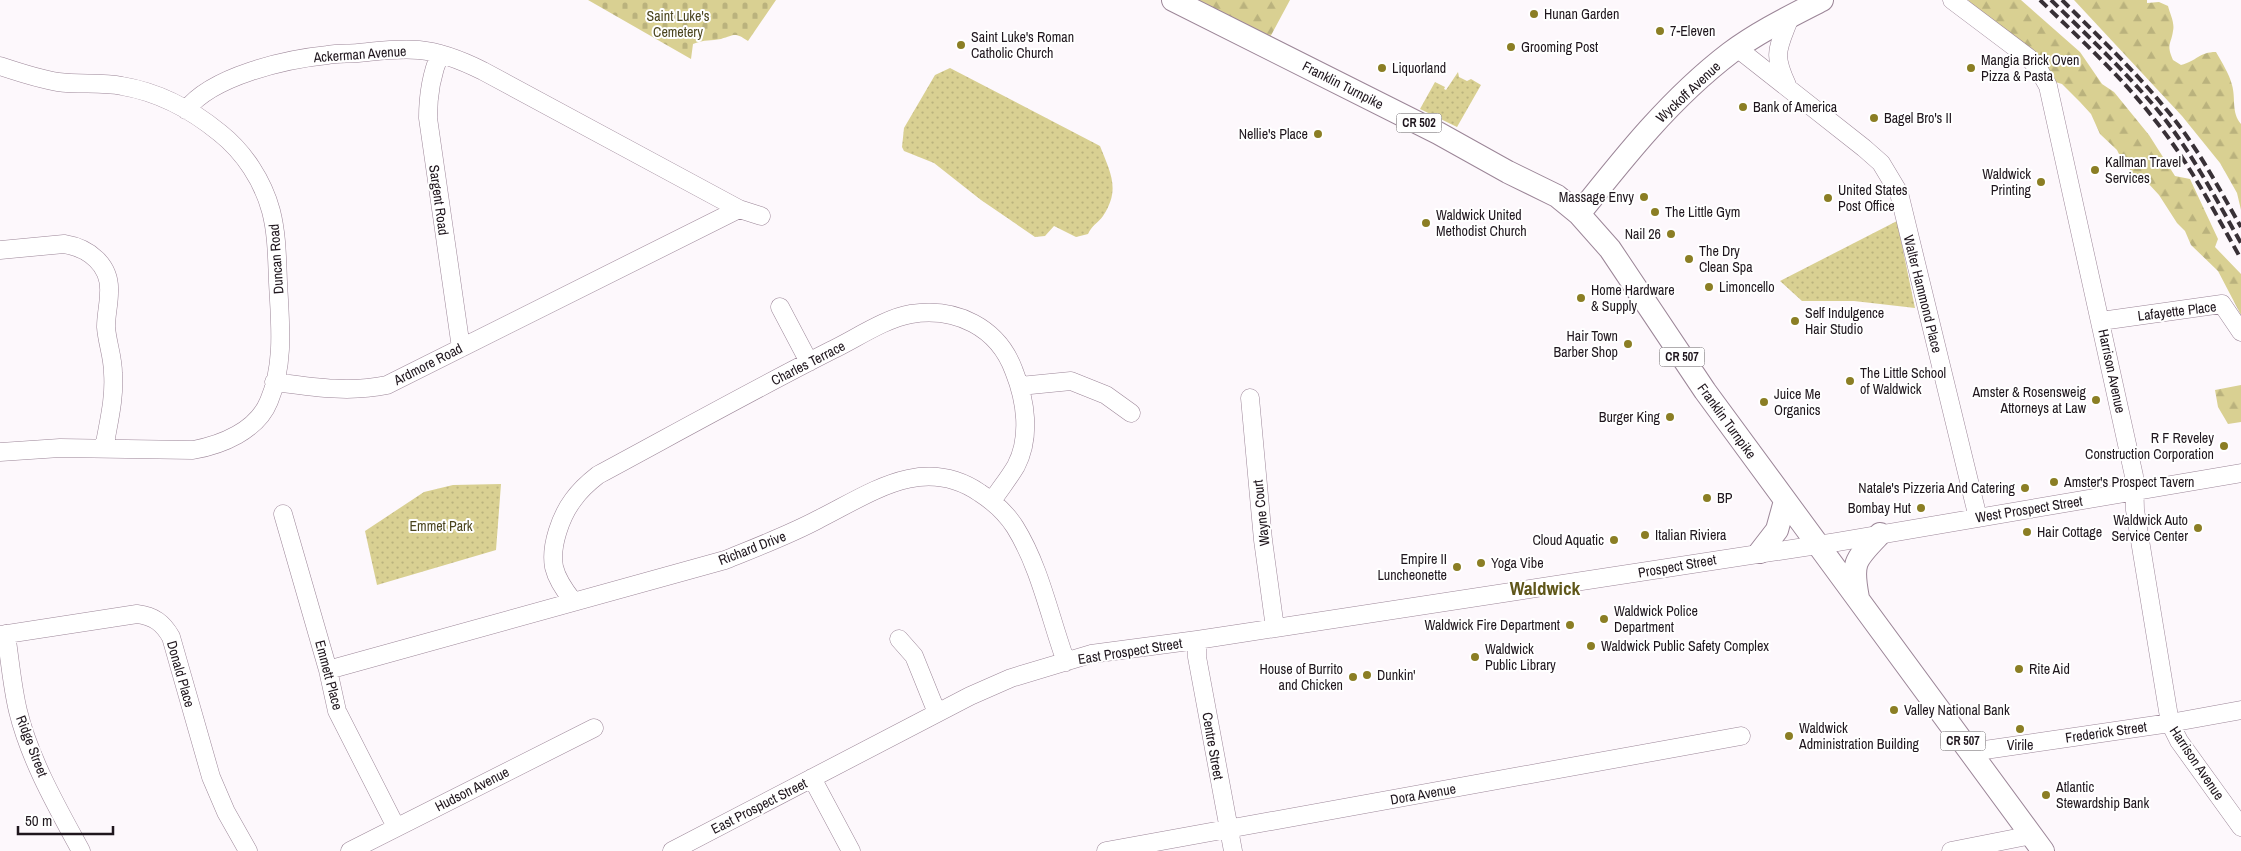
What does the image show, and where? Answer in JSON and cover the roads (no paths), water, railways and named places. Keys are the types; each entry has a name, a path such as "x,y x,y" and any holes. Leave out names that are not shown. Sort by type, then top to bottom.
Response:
{"main road":[{"name":"Franklin Turnpike","path":"1173,0 1438,132 1508,172 1557,196 1579,214 1610,249 1705,391 2038,843"},
{"name":"Wyckoff Avenue","path":"1579,214 1660,117 1692,84 1737,48 1822,0"},
{"path":"1760,552 1777,530 1785,501"},
{"path":"1859,601 1854,570 1857,559 1880,534"}],"street":[{"name":"Harrison Avenue","path":"1952,0 2029,58 2039,70 2048,86 2134,476 2134,510 2170,723 2179,741 2241,827"},
{"name":"Walter Hammond Place","path":"1787,86 1778,65 1777,57 1790,17"},
{"name":"Ackerman Avenue","path":"186,110 203,93 237,77 267,66 298,59 397,48 440,54 483,71 739,209 761,216"},
{"name":"Walter Hammond Place","path":"1737,48 1787,86 1881,163 1899,193 1978,518"},
{"name":"Sargent Road","path":"440,54 432,75 428,97 428,118 461,348"},
{"path":"0,66 58,82 120,85 137,89 161,97 186,110"},
{"name":"Duncan Road","path":"186,110 221,134 237,149 259,180 271,210 276,234 281,346 279,365 274,382"},
{"name":"Ardmore Road","path":"274,382 347,390 366,390 387,385 739,209"},
{"path":"0,250 55,245 74,246 86,250 96,258 103,268 109,292 106,330 111,348 114,386 104,449"},
{"name":"Lafayette Place","path":"2101,321 2222,304 2241,332"},
{"path":"780,307 809,362"},
{"name":"Charles Terrace","path":"572,601 557,577 553,565 561,521 572,500 598,475 809,362 883,325 910,314 950,314 980,326 993,336 1013,366 1020,386 1025,414 1025,436 1022,452 1015,467 992,500"},
{"path":"1020,386 1071,381 1106,396 1131,413"},
{"path":"0,452 60,448 193,450 210,447 228,440 244,430 258,417 269,402 274,382"},
{"name":"Wayne Court","path":"1250,398 1263,540 1275,628"},
{"name":"West Prospect Street","path":"1817,545 2241,473"},
{"name":"Richard Drive","path":"328,670 725,560 820,519 872,491 911,478 934,475 952,479 972,487 992,500 1015,528 1028,551 1066,662"},
{"name":"Emmett Place","path":"282,514 328,670 338,711 396,827"},
{"name":"Prospect Street","path":"1538,587 1760,552 1817,545"},
{"name":"East Prospect Street","path":"672,851 937,713 1011,678 1091,654 1197,640 1538,587"},
{"name":"Donald Place","path":"3,635 137,614 147,615 166,627 171,637 211,777 226,812 248,851"},
{"name":"Ridge Street","path":"3,635 18,711 25,733 45,781 82,851"},
{"path":"899,639 914,656 937,713"},
{"name":"Centre Street","path":"1197,640 1198,656 1233,851"},
{"name":"Frederick Street","path":"1971,752 2170,723 2241,710"},
{"name":"Hudson Avenue","path":"350,851 594,728"},
{"name":"Dora Avenue","path":"1106,851 1741,736"},
{"path":"812,778 851,851"},
{"path":"1951,851 2038,843"}],"railway":[{"path":"2040,0 2114,72 2167,135 2211,205 2241,259"},
{"path":"2051,0 2121,69 2172,128 2213,193 2241,243"},
{"path":"2062,0 2128,66 2176,122 2206,166 2241,227"}],"place":[{"name":"Hunan Garden","path":"1534,14"},
{"name":"7-Eleven","path":"1660,31"},
{"name":"Saint Luke's Roman Catholic Church","path":"961,45"},
{"name":"Grooming Post","path":"1511,47"},
{"name":"Liquorland","path":"1382,68"},
{"name":"Mangia Brick Oven Pizza & Pasta","path":"1971,68"},
{"name":"Bank of America","path":"1743,107"},
{"name":"Bagel Bro's II","path":"1874,118"},
{"name":"Nellie's Place","path":"1318,134"},
{"name":"Kallman Travel Services","path":"2095,170"},
{"name":"Waldwick Printing","path":"2041,182"},
{"name":"Massage Envy","path":"1644,197"},
{"name":"United States Post Office","path":"1828,198"},
{"name":"The Little Gym","path":"1655,212"},
{"name":"Waldwick United Methodist Church","path":"1426,223"},
{"name":"Nail 26","path":"1671,234"},
{"name":"The Dry Clean Spa","path":"1689,259"},
{"name":"Limoncello","path":"1709,287"},
{"name":"Home Hardware & Supply","path":"1581,298"},
{"name":"Self Indulgence Hair Studio","path":"1795,321"},
{"name":"Hair Town Barber Shop","path":"1628,344"},
{"name":"The Little School of Waldwick","path":"1850,381"},
{"name":"Amster & Rosensweig Attorneys at Law","path":"2096,400"},
{"name":"Juice Me Organics","path":"1764,402"},
{"name":"Burger King","path":"1670,417"},
{"name":"R F Reveley Construction Corporation","path":"2224,446"},
{"name":"Amster's Prospect Tavern","path":"2054,482"},
{"name":"Natale's Pizzeria And Catering","path":"2025,488"},
{"name":"BP","path":"1707,498"},
{"name":"Bombay Hut","path":"1921,508"},
{"name":"Waldwick Auto Service Center","path":"2198,528"},
{"name":"Hair Cottage","path":"2027,532"},
{"name":"Italian Riviera","path":"1645,535"},
{"name":"Cloud Aquatic","path":"1614,540"},
{"name":"Yoga Vibe","path":"1481,563"},
{"name":"Empire II Luncheonette","path":"1457,567"},
{"name":"Waldwick Police Department","path":"1604,619"},
{"name":"Waldwick Fire Department","path":"1570,625"},
{"name":"Waldwick Public Safety Complex","path":"1591,646"},
{"name":"Waldwick Public Library","path":"1475,657"},
{"name":"Rite Aid","path":"2019,669"},
{"name":"Dunkin'","path":"1367,675"},
{"name":"House of Burrito and Chicken","path":"1353,677"},
{"name":"Valley National Bank","path":"1894,710"},
{"name":"Virile","path":"2020,729"},
{"name":"Waldwick Administration Building","path":"1789,736"},
{"name":"Atlantic Stewardship Bank","path":"2046,795"}],"district":[{"name":"Waldwick","path":"1545,588"}],"park label":[{"name":"Saint Luke's Cemetery","path":"678,24"},
{"name":"Emmet Park","path":"441,526"}]}
